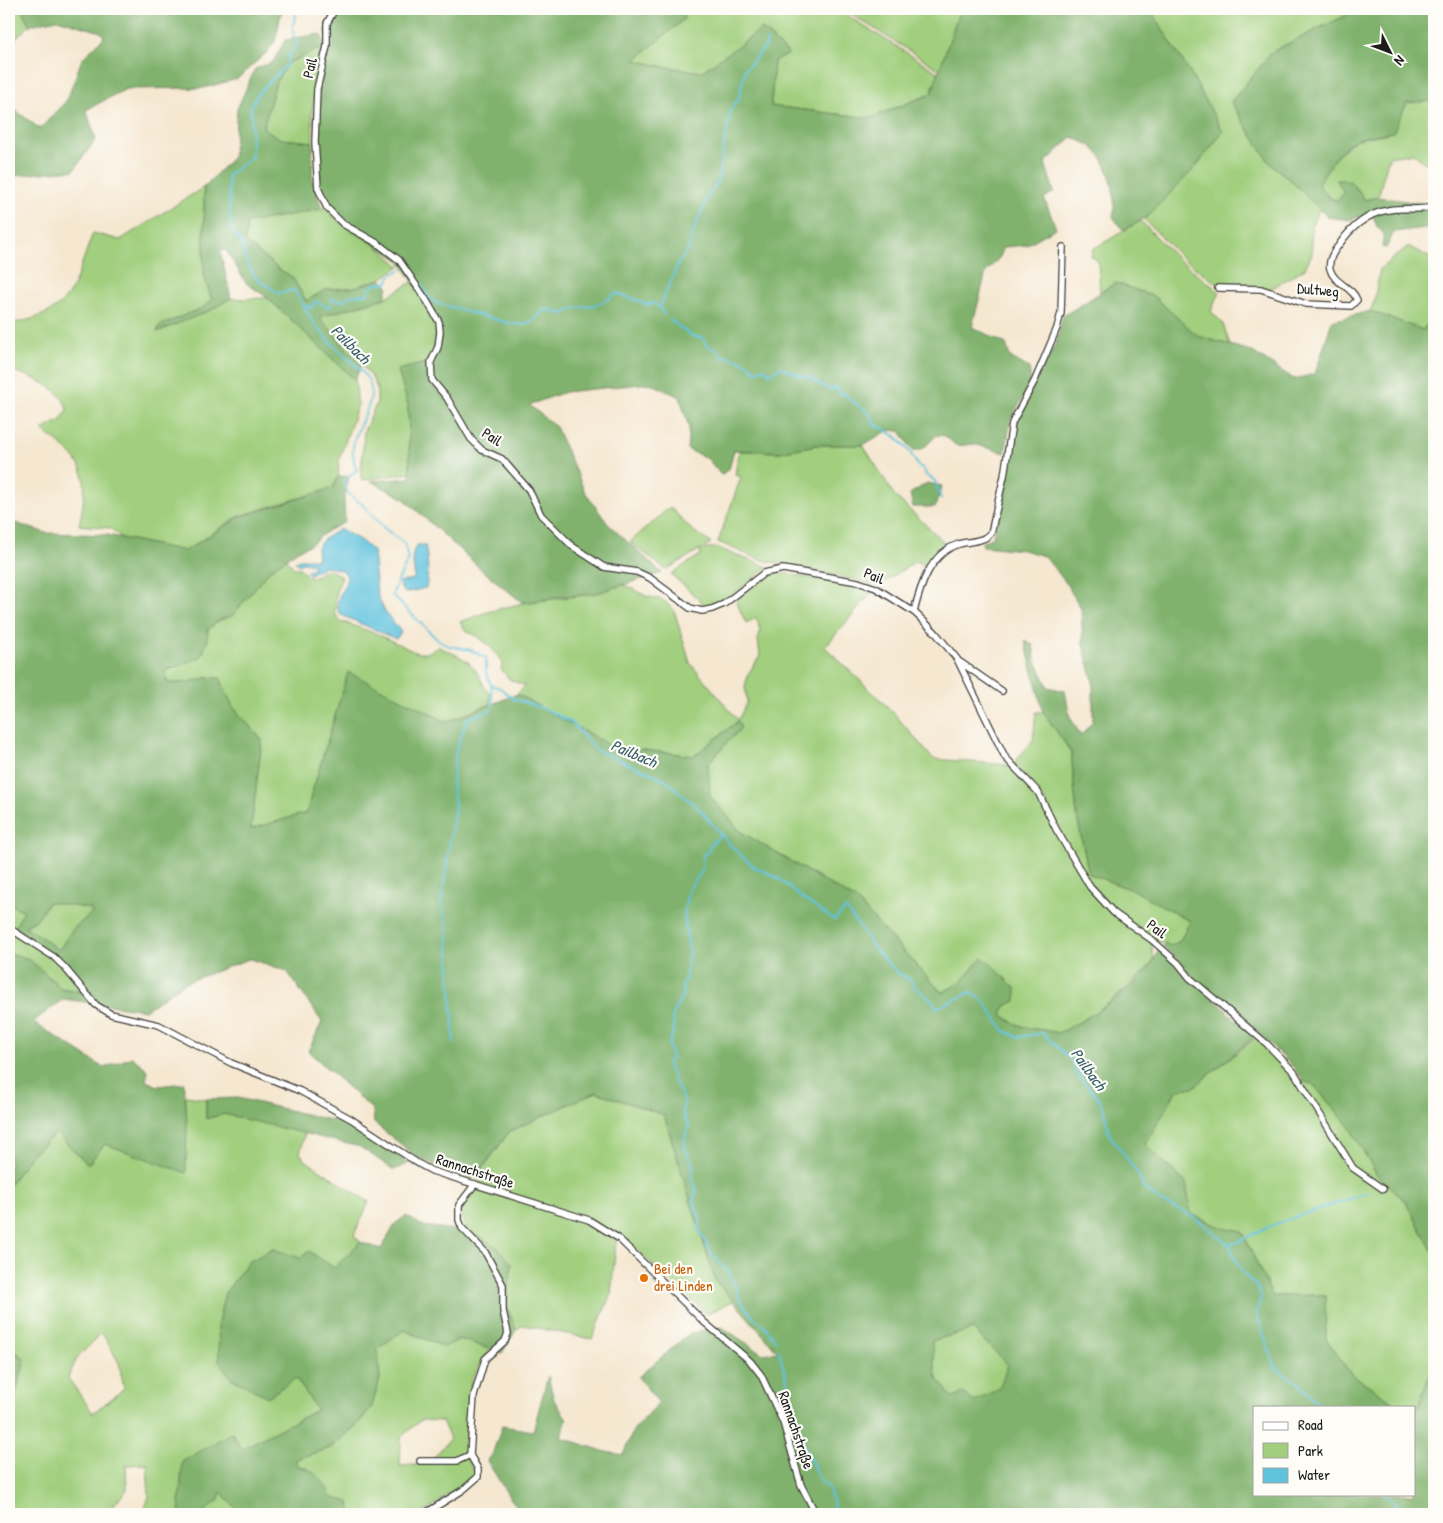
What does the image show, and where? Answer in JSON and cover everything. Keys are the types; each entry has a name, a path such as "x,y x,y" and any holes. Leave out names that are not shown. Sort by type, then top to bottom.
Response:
{"street":[{"name":"Pail","path":"335,9 327,24 327,46 317,89 315,116 316,172 321,196 327,208 343,224 388,250 407,270 439,322 438,347 431,362 432,380 448,398 471,439 482,450 502,459 528,490 541,515 555,531 604,568 637,572 650,578 681,602 696,610 712,609 724,604 764,573 783,569 858,582 876,588 914,612 935,632 957,659 1002,691"},
{"name":"Dultweg","path":"1218,288 1261,289 1306,304 1350,306 1356,304 1355,294 1336,280 1329,267 1331,258 1344,237 1362,220 1388,210 1434,207"},
{"path":"914,612 921,586 942,554 958,544 984,538 991,532 1001,496 1012,423 1057,328 1061,312 1063,247"},
{"name":"Pail","path":"957,659 1001,750 1013,767 1038,792 1056,830 1090,887 1114,913 1152,940 1178,963 1190,978 1268,1044 1294,1072 1353,1168 1383,1189"},
{"name":"Rannachstraße","path":"9,928 54,957 66,968 96,1005 110,1014 159,1025 231,1063 285,1084 351,1119 419,1164 447,1176 576,1215 611,1232 704,1322 750,1361 773,1398 783,1422 801,1484 816,1514"},
{"path":"424,1514 463,1490 478,1477 478,1469 470,1455 473,1406 485,1359 505,1341 508,1333 503,1311 503,1285 485,1252 462,1228 459,1220 459,1205 475,1184"},
{"path":"420,1461 457,1461 470,1455"}],"green space":[{"path":"9,9 21,9 30,25 10,43"},
{"path":"21,9 282,9 275,42 266,53 237,79 203,88 126,89 86,110 96,139 74,170 9,176 9,105 40,129 67,100 82,59 104,37 101,32 57,19 30,25"},
{"path":"335,9 683,9 684,19 635,60 701,72 762,29 789,54 774,61 771,106 870,118 931,94 960,9 1150,9 1195,81 1223,132 1192,171 1147,217 1123,230 1113,217 1113,188 1107,168 1096,151 1089,145 1072,137 1045,163 1054,192 1044,198 1056,228 1026,245 1004,247 1000,257 986,272 972,327 1006,344 1010,357 1029,368 1031,384 1011,418 1005,453 974,444 957,446 945,436 937,435 924,448 913,451 900,431 889,430 863,445 816,445 780,452 734,450 729,469 721,475 708,459 687,449 689,428 680,397 650,383 565,392 529,405 556,427 585,492 608,524 662,573 593,594 523,603 482,570 403,498 371,481 410,478 408,405 398,370 431,362 438,347 439,322 399,260 343,224 321,197 315,116 326,56 326,29"},
{"path":"683,9 837,9 939,73 931,94 870,118 771,106 774,60 789,54 762,30 701,72 634,60 684,19"},
{"path":"843,9 960,9 940,70"},
{"path":"1150,9 1359,9 1273,51 1231,102 1269,162 1320,209 1311,226 1312,254 1305,268 1271,289 1250,285 1221,287 1181,257 1144,219 1192,171 1223,132 1195,81"},
{"path":"1359,9 1434,9 1434,101 1407,103 1393,132 1367,136 1351,142 1335,158 1318,184 1331,199 1338,200 1344,193 1337,180 1349,180 1365,200 1378,197 1434,205 1434,236 1425,228 1394,232 1386,248 1382,247 1384,234 1377,227 1372,213 1349,220 1327,217 1269,162 1231,102 1273,51"},
{"path":"320,34 326,46 288,63 276,82 263,128 281,139 313,142 312,178 322,209 247,223 245,242 280,270 292,277 306,301 327,289 351,288 381,279 388,286 385,298 319,317 361,365 355,380 268,298 246,283 226,250 220,251 231,298 211,310 157,332 159,326 202,308 212,300 204,276 204,187 233,157 237,109 255,69 273,62 285,40"},
{"path":"326,46 312,110 313,142 281,139 263,128 276,82 288,63"},
{"path":"1434,101 1434,157 1429,166 1413,153 1389,157 1378,197 1365,200 1357,188 1344,193 1338,200 1326,195 1318,184 1336,156 1357,139 1393,132 1407,103"},
{"path":"204,187 204,276 212,300 202,308 159,326 157,332 211,310 229,299 268,298 355,380 358,404 339,460 338,477 333,488 239,516 185,551 122,538 110,528 79,525 84,492 84,480 81,469 68,451 42,430 61,420 67,411 64,402 53,389 35,379 9,369 9,324 47,313 59,305 68,295 74,283 93,233 120,240"},
{"path":"326,208 340,223 375,245 400,266 381,279 351,288 327,289 306,301 292,277 280,270 245,242 247,223"},
{"path":"1141,221 1178,259 1220,292 1211,311 1223,324 1230,345 1197,336 1153,296 1116,283 1100,292 1098,261 1091,256 1093,249"},
{"path":"1408,246 1434,260 1434,315 1423,330 1370,311 1374,302 1380,269"},
{"path":"412,282 435,320 436,338 429,362 398,370 408,405 410,473 363,480 361,477 364,431 377,402 377,388 371,376 319,317 385,298"},
{"path":"1116,283 1153,296 1198,336 1251,351 1294,379 1315,374 1332,321 1370,311 1423,330 1434,315 1434,1254 1406,1202 1377,1175 1349,1126 1313,1084 1304,1082 1295,1069 1260,1034 1191,977 1181,962 1163,947 1165,943 1171,946 1180,941 1190,921 1135,891 1089,874 1077,817 1071,752 1043,712 1025,641 1033,645 1035,659 1048,687 1065,691 1070,717 1081,736 1093,721 1093,680 1083,645 1081,608 1064,580 1044,556 1023,550 983,546 982,542 993,537 1016,419 1057,341 1063,316"},
{"path":"816,445 863,445 895,496 945,543 929,568 916,561 878,586 758,559 718,542 741,477 735,475 739,451 780,452"},
{"path":"349,476 344,499 345,522 327,531 310,545 298,550 270,570 232,616 220,620 208,629 207,642 201,657 165,671 167,682 174,683 220,678 233,707 262,740 251,829 306,813 348,672 447,722 517,694 611,746 694,756 738,721 741,728 708,763 710,796 741,832 856,900 942,993 961,982 982,958 989,962 1016,989 1016,1001 1005,1006 1002,1015 1022,1026 1058,1033 1096,1012 1123,993 1145,972 1153,962 1159,949 1253,1035 1253,1038 1194,1087 1177,1090 1145,1145 1186,1183 1191,1214 1218,1226 1242,1231 1272,1296 1325,1295 1326,1339 1350,1373 1400,1406 1253,1406 1253,1496 1416,1496 1416,1411 1434,1364 1434,1514 1062,1514 1016,1506 1007,1514 523,1514 510,1498 487,1461 492,1455 502,1426 533,1431 548,1376 554,1400 567,1419 561,1437 606,1452 623,1455 634,1429 659,1403 638,1377 690,1333 722,1327 763,1354 778,1352 715,1280 664,1115 596,1092 510,1131 472,1181 417,1157 374,1123 373,1110 308,1051 322,1022 287,971 254,960 249,959 184,983 145,1010 63,999 33,1022 104,1068 132,1057 148,1070 146,1081 158,1086 184,1083 187,1123 186,1173 105,1144 88,1164 56,1133 31,1155 9,1185 9,953 29,959 61,988 83,992 65,968 13,930 24,911 9,904 9,521 46,533 108,535 185,551 239,517 333,488 338,477","holes":["49,902 91,909 92,913 73,929 59,950 25,926 35,921","973,1329 1008,1365 999,1388 975,1402 963,1393 952,1398 936,1376 932,1341"]},
{"path":"927,483 942,486 935,507 913,507 910,494"},
{"path":"670,507 692,530 711,543 666,570 630,542"},
{"path":"707,548 717,548 768,567 725,601 708,608 671,574 702,554 699,552"},
{"path":"286,559 294,568 300,568 308,577 313,577 328,569 342,577 336,591 335,613 340,621 377,634 417,653 427,653 438,647 466,660 475,669 491,694 490,704 447,722 348,673 306,813 251,829 262,740 233,707 220,678 174,683 167,682 165,671 174,668 207,642 208,629 220,620 232,616 270,570"},
{"path":"775,572 855,585 872,592 825,647 892,711 933,759 1010,765 1037,793 1067,853 1095,896 1151,940 1154,961 1133,983 1110,1002 1085,1019 1058,1033 1028,1028 1016,1023 1002,1014 1005,1006 961,982 942,993 856,900 741,832 709,796 708,763 740,729 738,721 694,756 611,746 517,694 525,686 509,679 501,669 503,663 493,650 481,639 467,631 460,622 487,612 523,603 593,594 623,585 632,588 646,596 663,600 674,610 690,663 738,720 747,702 745,687 748,674 760,656 758,639 761,630 756,618 746,623 736,599 756,582"},
{"path":"1036,712 1043,712 1071,752 1077,817 1089,874 1135,891 1190,921 1180,941 1171,946 1151,938 1116,912 1101,897 1079,866 1038,792 1032,783 1013,764 1033,740"},
{"path":"49,902 91,908 92,913 73,929 59,950 25,926 35,921"},
{"path":"9,904 25,911 13,930 54,957 84,992 61,988 29,959 9,953"},
{"path":"1259,1035 1294,1079 1313,1084 1349,1126 1377,1175 1406,1202 1434,1254 1434,1364 1416,1411 1416,1406 1400,1406 1350,1373 1326,1339 1325,1295 1272,1296 1242,1231 1218,1226 1191,1214 1186,1183 1145,1145 1177,1089 1194,1087"},
{"path":"596,1092 664,1115 715,1280 733,1301 707,1314 617,1232 611,1294 592,1339 523,1325 516,1330 506,1303 512,1264 487,1248 470,1234 464,1226 461,1217 463,1205 481,1182 476,1178 510,1131"},
{"path":"186,1096 206,1099 206,1118 224,1114 305,1132 300,1154 303,1156 302,1158 369,1202 354,1235 360,1242 334,1268 324,1261 300,1259 273,1249 248,1262 225,1293 218,1323 296,1378 317,1410 241,1450 232,1432 180,1513 185,1514 142,1514 149,1497 147,1464 126,1465 127,1490 105,1514 9,1514 9,1416 25,1360 9,1345 9,1185 31,1155 56,1133 88,1164 105,1144 186,1172","holes":["102,1333 119,1363 124,1389 93,1413 68,1378 77,1358"]},
{"path":"238,1098 351,1125 409,1163 394,1170 360,1147 224,1114 206,1119 206,1099"},
{"path":"406,1216 423,1226 456,1230 482,1238 498,1248 512,1264 506,1303 516,1330 502,1353 460,1339 444,1347 404,1330 377,1349 380,1378 372,1406 358,1424 330,1448 296,1459 296,1465 308,1469 318,1476 326,1486 330,1497 349,1502 352,1512 347,1514 241,1514 221,1492 218,1501 201,1514 179,1513 182,1462 232,1432 241,1449 317,1410 296,1378 268,1397 232,1379 219,1361 218,1323 225,1293 248,1262 273,1249 300,1258 309,1251 334,1268 360,1242 381,1249 396,1223"},
{"path":"973,1329 1008,1365 1000,1388 975,1402 952,1398 936,1376 932,1341"},
{"path":"404,1330 444,1347 460,1339 490,1349 472,1379 466,1416 467,1459 476,1474 423,1514 347,1514 352,1512 330,1497 308,1468 296,1465 296,1459 330,1448 358,1424 372,1406 380,1378 377,1349","holes":["421,1420 442,1421 450,1439 428,1464 400,1466 401,1437"]},
{"path":"9,1345 25,1360 9,1416"},
{"path":"221,1491 241,1514 201,1514 218,1501"}],"water":[{"path":"340,529 360,540 373,551 377,594 385,612 401,632 396,639 341,615 337,605 346,582 347,577 344,571 325,566 310,574 307,572 313,568 314,564 303,562 299,565 295,562 298,559 318,559 317,547 324,539"},
{"path":"417,545 425,545 428,566 426,588 405,593 401,589 400,582 414,579 413,554"}],"waterway":[{"name":"Pailbach","path":"297,9 293,34 298,43 288,57 287,65 259,92 251,107 252,157 228,175 231,230 241,242 246,261 256,278 278,293 294,290 319,329 369,381 371,389 368,408 355,437 353,447 353,458 357,470 344,480 348,494 362,504 385,529 404,543 408,559 392,595 437,639 449,646 471,650 486,658 486,672 491,685 500,688 514,699 545,709 571,722 596,750 665,779 702,812 730,845 753,866 778,878 803,899 834,920 846,909 878,953 899,974 910,979 915,987 933,1001 936,1008 971,992 985,1002 1004,1031 1019,1037 1043,1033 1073,1062 1076,1073 1098,1098 1105,1112 1109,1134 1139,1175 1143,1188 1163,1203 1185,1212 1202,1223 1229,1245 1241,1271 1257,1287 1261,1297 1256,1313 1276,1369 1299,1383 1319,1406"},
{"path":"660,307 678,264 688,250 708,196 717,183 731,109 739,98 745,70 766,46 767,40"},
{"path":"407,267 410,267 429,298 436,303 508,323 523,325 534,320 545,309 562,314 576,308 601,303 616,293 647,305 653,303 665,315"},
{"path":"305,305 312,308 316,301 326,307 331,306 332,299 344,301 349,296 367,294 373,284 387,283 390,276 402,269"},
{"path":"670,320 693,337 702,337 707,345 721,353 722,358 728,356 732,360 735,358 750,365 756,372 764,368 770,374 780,367 812,378 817,383 831,390 837,387 840,395 844,393 871,415 874,420 873,424 900,440 918,466 923,468 926,475 935,481 941,499"},
{"path":"491,685 493,706"},
{"path":"454,1043 447,923 441,903 455,807 452,784 456,750 467,719 491,710"},
{"path":"721,835 711,844 708,852 703,855 702,871 688,890 684,914 689,952 685,979 682,986 683,994 672,1018 674,1029 669,1045 672,1058 668,1062 670,1072 683,1098 682,1111 689,1126 685,1137 685,1146 694,1166 691,1174 697,1191 693,1199 700,1218 699,1230 711,1253 730,1274 730,1278 737,1288 737,1294 746,1308 755,1319 764,1325 776,1341"},
{"path":"1229,1245 1268,1227 1368,1192"},
{"path":"779,1351 795,1412 794,1423 820,1481 828,1487 836,1514"},
{"path":"9,1358 9,1371"},
{"name":"Pailbach","path":"1386,1496 1409,1514"}],"place":[{"name":"Bei den drei Linden","path":"644,1278"}]}
